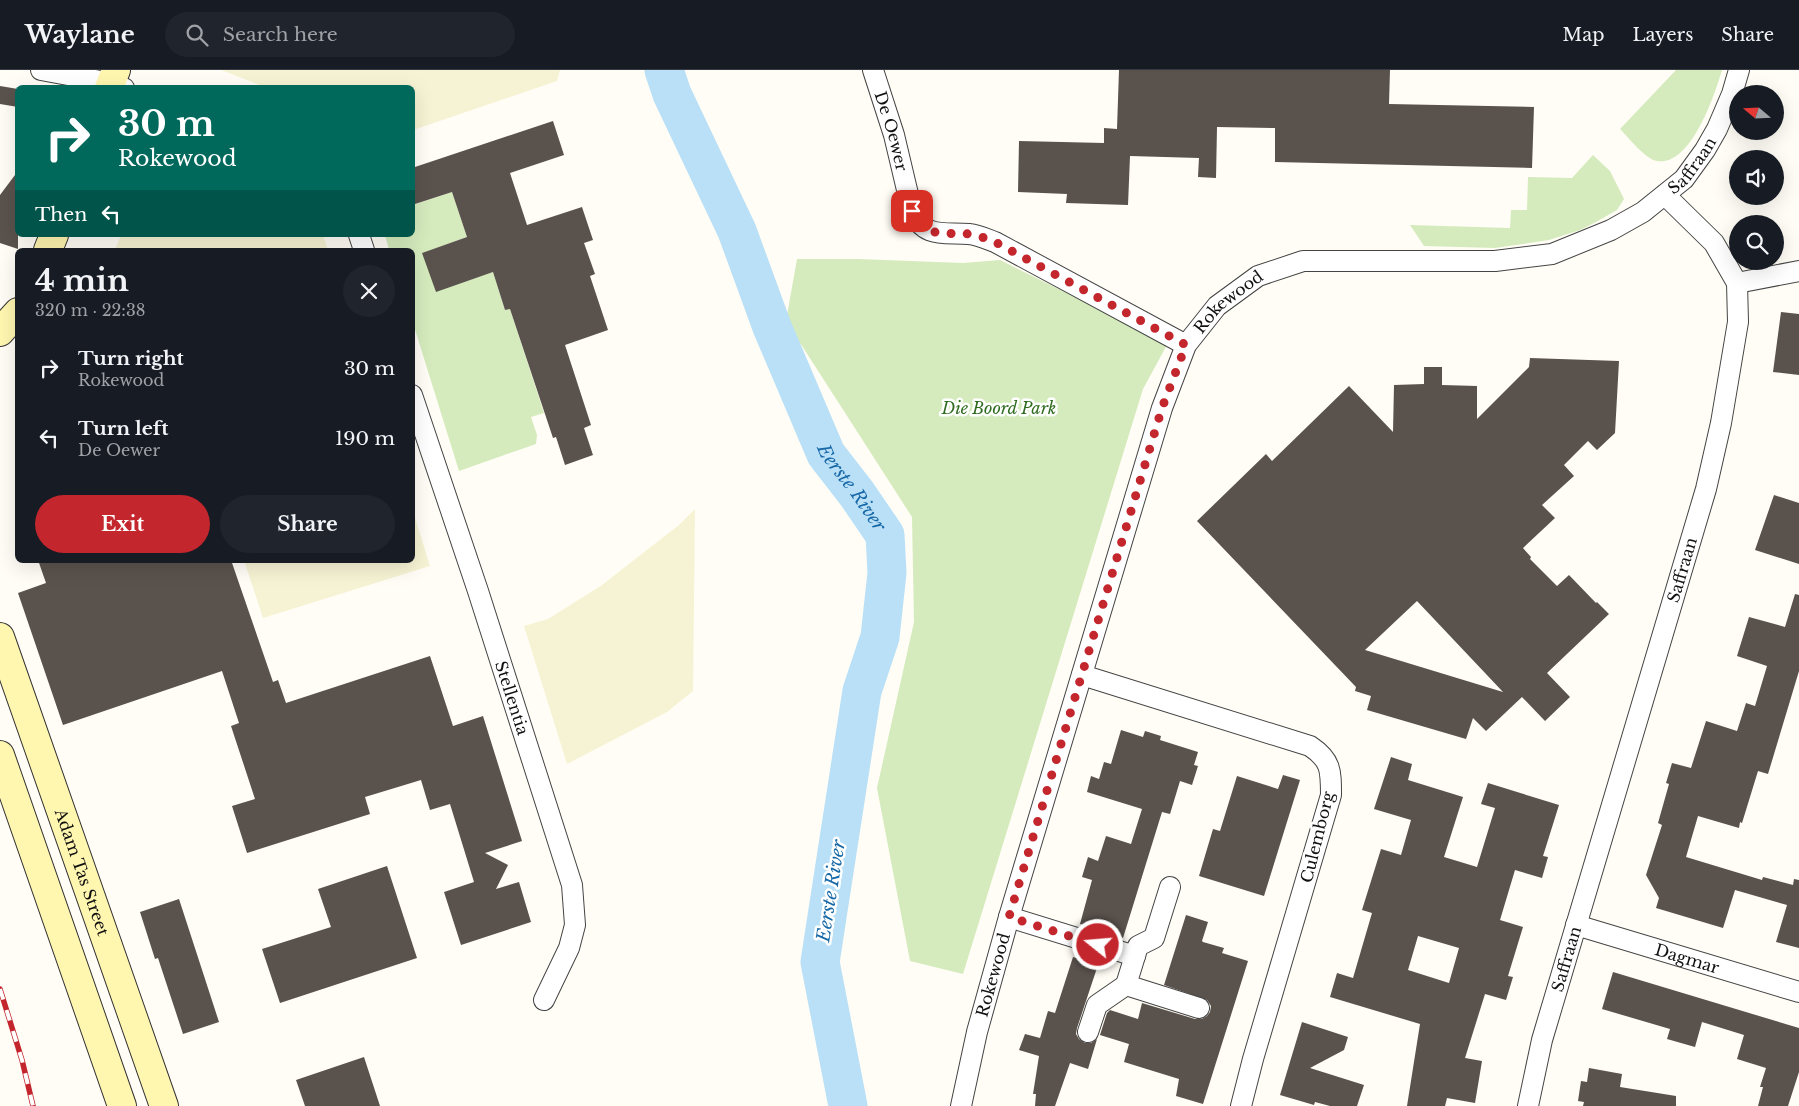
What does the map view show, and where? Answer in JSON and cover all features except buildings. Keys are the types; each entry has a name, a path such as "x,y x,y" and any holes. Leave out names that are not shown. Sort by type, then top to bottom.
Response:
{"main road":[{"path":"0,332 15,315"},
{"name":"Adam Tas Street","path":"0,637 164,1106"},
{"path":"0,755 122,1106"}],"street":[{"path":"41,70 115,82"},
{"name":"De Oewer","path":"873,70 894,135 912,211 916,220 924,228 934,233 970,234 995,242 1186,345"},
{"name":"Saffraan","path":"1528,1106 1542,1040 1706,489 1722,423 1738,322 1737,283 1714,243 1665,195 1684,179 1705,150 1724,112 1739,70"},
{"name":"Rokewood","path":"961,1106 977,1032 1009,917 1159,417 1177,364 1186,345 1217,306 1258,276 1303,261 1495,260 1552,254 1611,230 1643,212 1665,195"},
{"path":"1737,283 1799,271"},
{"name":"Stellentia","path":"415,404 572,884 575,925 569,948 544,1000"},
{"name":"Culemborg","path":"1082,675 1310,746 1327,760 1331,772 1331,795 1253,1059 1241,1106"},
{"path":"1088,1032 1097,1005 1126,985 1138,946 1154,938 1170,887"},
{"path":"1009,917 1135,956"},
{"name":"Dagmar","path":"1576,925 1799,992"},
{"path":"1126,985 1199,1008"}],"shaded area":[{"path":"221,70 560,70 557,81 415,129 415,85 260,85"},
{"path":"120,237 324,237 327,248 116,248"},
{"path":"695,509 693,691 667,712 567,764 524,626 548,619 602,585 679,525"},
{"path":"415,517 430,566 263,618 245,563 415,563"}],"green space":[{"path":"1676,70 1722,70 1714,95 1700,127 1691,141 1681,153 1669,160 1657,161 1642,152 1620,129"},
{"path":"1593,155 1610,171 1624,199 1617,210 1580,230 1549,240 1495,248 1424,246 1410,225 1510,228 1511,210 1527,210 1528,177 1572,178"},
{"path":"452,192 467,237 423,253 436,291 493,272 505,310 510,309 544,413 531,417 537,435 536,444 459,471 415,329 415,248 388,248 386,237 415,237 415,204"},
{"name":"Die Boord Park","path":"797,259 963,263 1000,260 1168,343 1143,389 963,974 910,961 877,788 914,622 912,517 786,321"}],"waterway":[{"name":"Eerste River","path":"664,70 672,94 737,231 772,327 826,454 857,494 885,535 887,573 880,637 862,691 820,962 848,1106"}],"railway":[{"path":"0,989 22,1060 33,1106"}],"route":[{"path":"912,211 916,220 924,228 934,233 970,234 995,242 1186,345 1177,364 1162,408 1108,582 1009,917 1098,945"}]}
